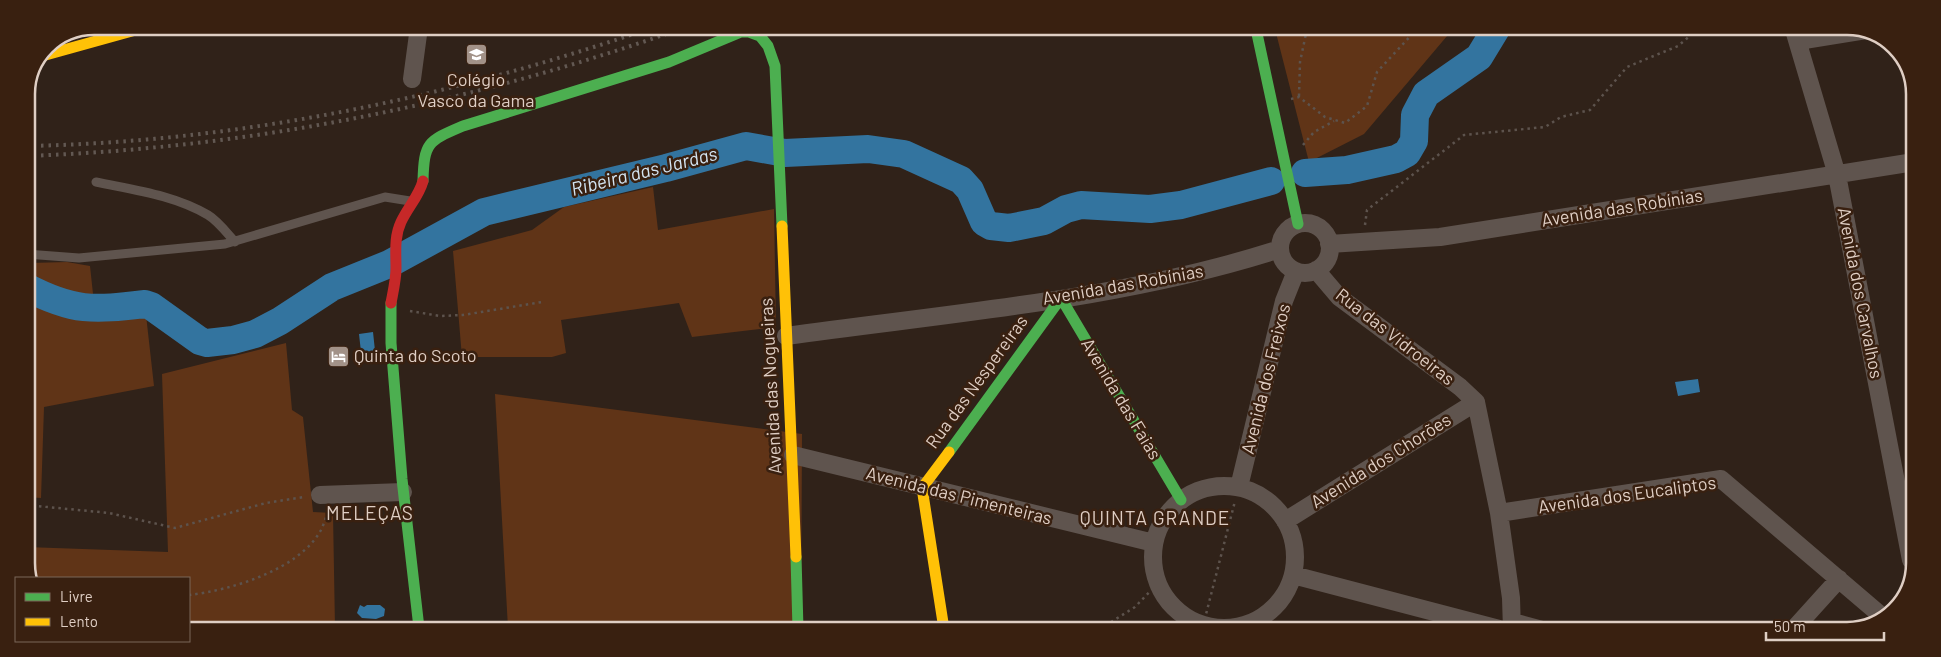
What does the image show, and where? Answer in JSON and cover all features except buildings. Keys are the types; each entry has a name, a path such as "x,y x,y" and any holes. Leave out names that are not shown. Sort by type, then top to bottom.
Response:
{"street":[{"path":"51,54 118,35"},
{"path":"412,79 419,35"},
{"name":"Avenida das Nogueiras","path":"413,202 423,182 424,155 437,137 669,62 734,35"},
{"name":"Avenida das Nogueiras","path":"757,35 766,40 772,52 776,75 786,336 793,455 798,622"},
{"path":"1258,35 1298,224"},
{"name":"Avenida dos Carvalhos","path":"1796,35 1837,174 1906,534"},
{"name":"Avenida das Robínias","path":"1329,244 1440,236 1906,163"},
{"path":"413,202 401,222 394,251 396,268 391,307 391,344 403,492 418,622"},
{"path":"1298,224 1314,225 1321,230 1329,244 1327,259 1316,270 1310,272 1296,271 1285,262 1280,249 1285,233 1298,224"},
{"name":"Avenida das Robínias","path":"786,336 1061,298 1194,274 1280,249"},
{"name":"Rua das Vidroeiras","path":"1316,270 1339,297 1460,387 1476,402"},
{"name":"Avenida dos Freixos","path":"1239,487 1284,301 1296,271"},
{"name":"Rua das Nespereiras","path":"922,488 1061,298"},
{"name":"Avenida das Faias","path":"1061,298 1181,500"},
{"path":"1476,402 1499,512 1510,622"},
{"name":"Avenida dos Chorões","path":"1285,521 1476,402"},
{"name":"Avenida das Pimenteiras","path":"793,455 922,488 1154,543"},
{"name":"Avenida dos Eucaliptos","path":"1499,512 1722,478 1878,613"},
{"path":"1193,622 1182,615 1168,600 1158,583 1153,564 1154,543 1159,527 1168,513 1181,500 1198,490 1218,486 1239,487 1258,494 1273,505 1285,521 1293,539 1293,575 1284,595 1262,622"},
{"path":"922,488 943,622"},
{"path":"328,494 403,492"},
{"path":"1293,575 1489,622"},
{"path":"1800,622 1838,579"}],"lane":[{"path":"96,182 166,197 198,210 210,216 235,242"},
{"path":"35,255 79,258 235,242 384,197 413,202"}],"path":[{"path":"1299,96 1300,62 1305,35"},
{"path":"1299,96 1325,118 1345,123 1367,106 1377,72 1411,35"},
{"path":"1362,241 1368,210 1464,135 1545,127 1561,117 1590,110 1627,67 1678,46 1691,35"},
{"path":"1274,105 1299,96"},
{"path":"1286,165 1314,132 1335,120"},
{"path":"391,307 440,316 463,315 542,302"},
{"path":"1204,622 1239,487"},
{"path":"35,506 109,513 175,528 266,503 328,494 320,531 305,549 282,566 239,585 214,592 190,595"},
{"path":"1111,622 1135,607 1158,583"}],"shaded area":[{"path":"1277,35 1448,35 1364,134 1309,162"},
{"path":"653,187 658,230 774,209 776,327 692,337 679,303 561,320 566,353 552,357 462,357 453,251 532,230 564,207"},
{"path":"67,262 90,266 94,303 63,298 49,292 35,280 35,263"},
{"path":"35,302 49,311 74,317 146,315 154,386 44,407 41,498 35,498"},
{"path":"286,343 292,410 303,417 313,512 333,513 335,622 190,622 190,577 37,577 35,547 168,552 162,374"},
{"path":"495,394 802,434 801,622 508,622"}],"water":[{"path":"373,332 376,360 362,361 359,334"},
{"path":"1698,379 1700,392 1678,396 1675,382"},
{"path":"360,605 364,607 367,605 380,605 385,609 384,616 376,619 362,618 357,613"}],"waterway":[{"name":"Ribeira das Jardas","path":"1305,173 1347,170 1396,159 1407,153 1414,141 1415,115 1426,94 1479,57 1492,35"},
{"name":"Ribeira das Jardas","path":"35,291 58,301 84,307 97,308 145,304 151,306 200,341 207,343 233,340 255,334 280,321 332,287 389,264 484,212 666,168 746,146 785,153 868,149 904,154 961,180 970,190 984,222 991,226 1009,228 1044,221 1066,209 1081,205 1150,209 1181,205 1271,181"}],"railway":[{"path":"35,146 106,143 186,136 344,111 501,75 630,35"},
{"path":"35,155 195,143 278,132 361,117 525,78 662,35"}],"traffic: fast":[{"path":"423,181 427,150 430,144 442,135 463,126 669,62 734,35"},
{"path":"757,35 768,46 775,66 782,226"},
{"path":"1257,35 1298,224"},
{"path":"949,452 1061,298 1181,500"},
{"path":"391,303 391,343 402,479 418,622"},
{"path":"796,557 798,622"}],"traffic: slow":[{"path":"51,54 118,35"},
{"path":"782,226 796,557"},
{"path":"943,622 922,488 949,452"}],"traffic: jam":[{"path":"391,303 396,277 397,233 423,181"}],"place":[{"name":"Colégio Vasco da Gama","path":"476,55"},
{"name":"Quinta do Scoto","path":"338,356"}],"district":[{"name":"MELEÇAS","path":"370,513"},
{"name":"QUINTA GRANDE","path":"1155,518"}]}
